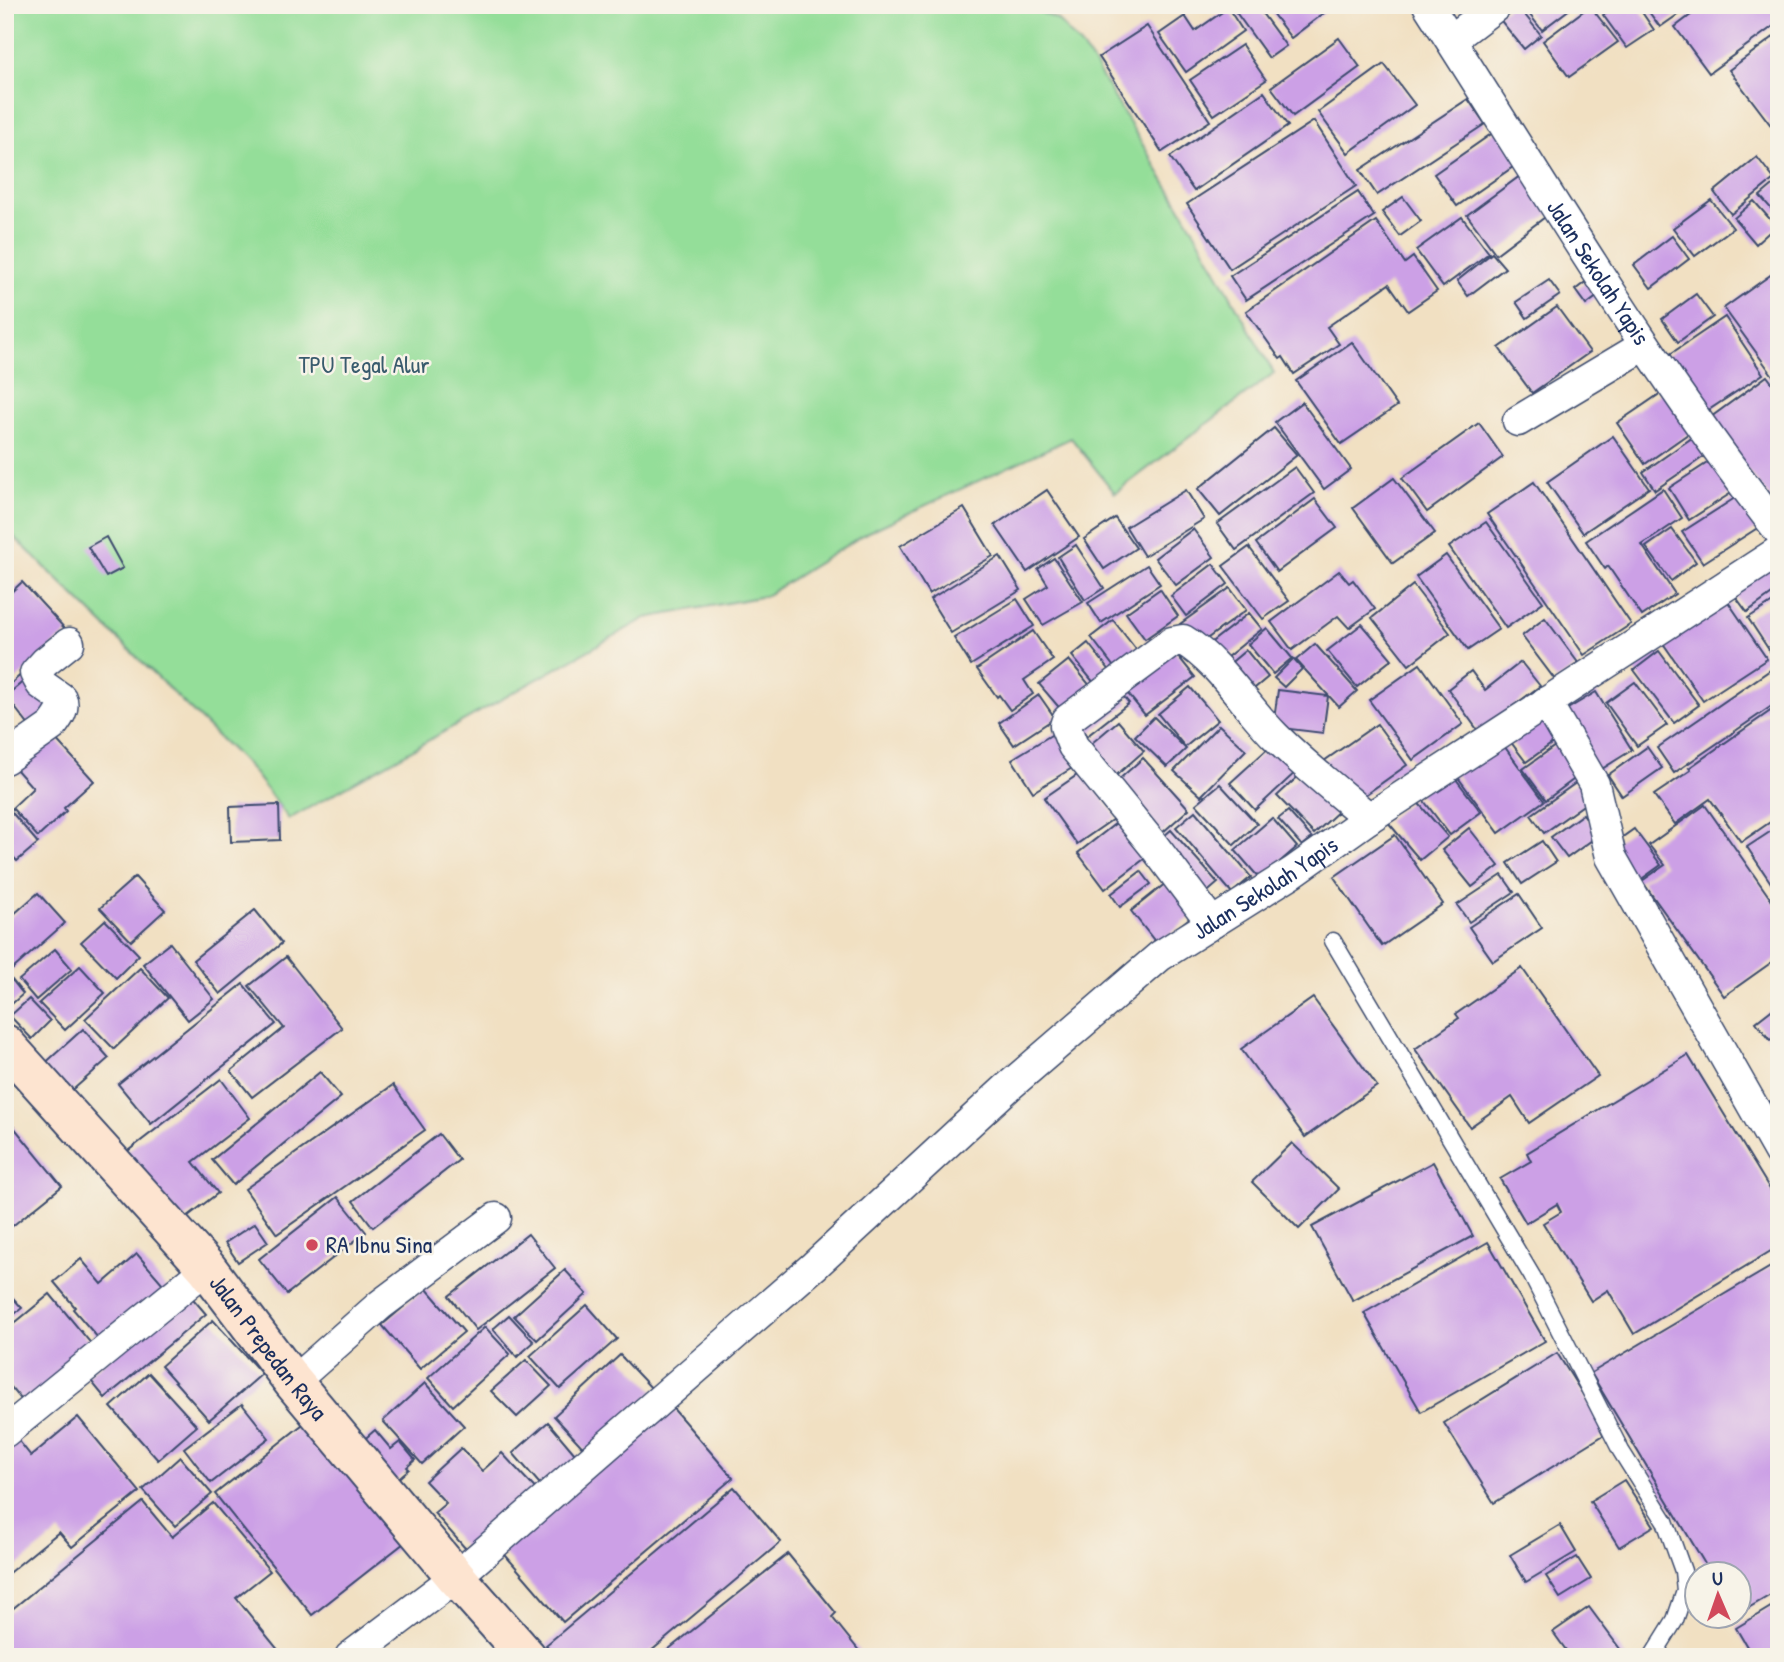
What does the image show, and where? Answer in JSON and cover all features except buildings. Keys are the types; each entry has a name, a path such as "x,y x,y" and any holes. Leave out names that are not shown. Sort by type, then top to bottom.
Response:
{"street":[{"name":"Jalan Sekolah Yapis","path":"1428,5 1645,345 1722,458 1779,531"},
{"path":"1451,40 1497,5"},
{"path":"1518,421 1645,345"},
{"name":"Jalan Sekolah Yapis","path":"351,1657 456,1577 814,1266 1007,1087 1160,956 1293,873 1368,818 1779,551"},
{"path":"1212,923 1073,746 1065,726 1067,720 1172,642 1183,640 1191,645 1274,735 1307,767 1368,818"},
{"path":"5,759 58,719 63,707 61,698 41,684 35,673 69,643"},
{"path":"1546,702 1594,784 1611,857 1779,1152"},
{"name":"Jalan Prepedan Raya","path":"5,1044 206,1268 293,1382 456,1577 527,1657"},
{"path":"293,1382 380,1305 496,1218"},
{"path":"5,1432 206,1268"}],"lane":[{"path":"1333,942 1532,1276 1621,1451 1665,1521 1683,1571 1685,1591 1675,1620 1652,1657"}],"green space":[{"name":"TPU Tegal Alur","path":"5,5 1023,5 1057,19 1090,57 1188,220 1274,373 1115,493 1071,438 868,532 765,596 646,618 289,819 250,768 5,528"}],"place":[{"name":"RA Ibnu Sina","path":"312,1245"}]}
